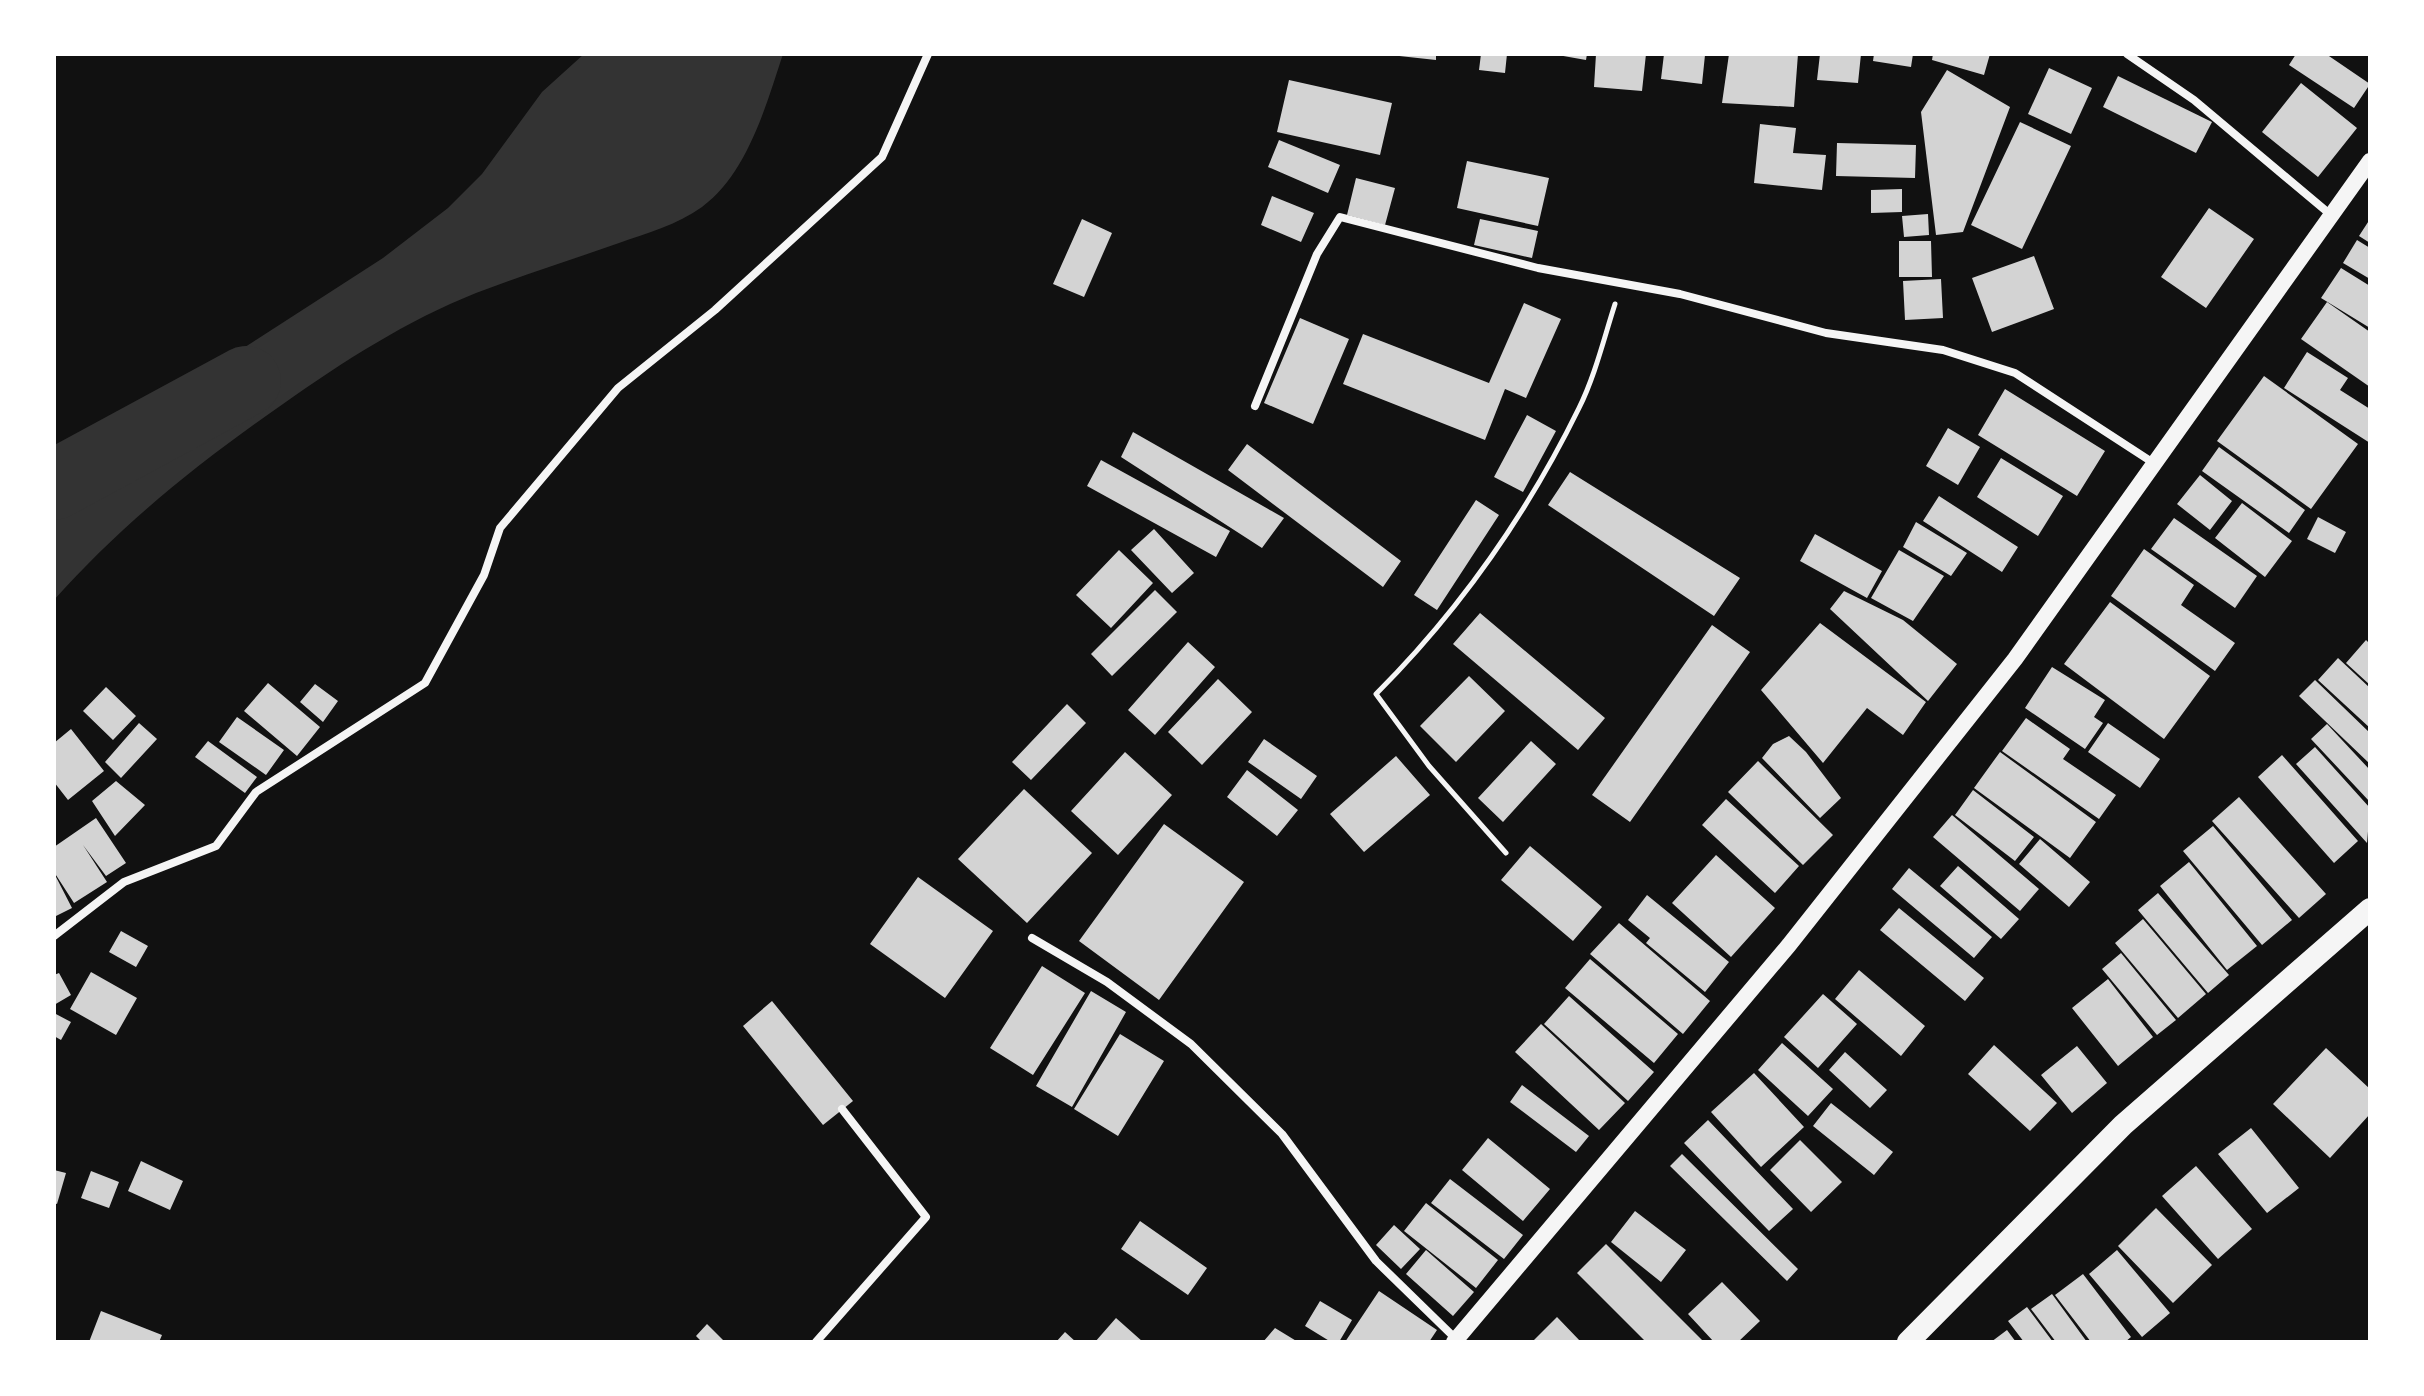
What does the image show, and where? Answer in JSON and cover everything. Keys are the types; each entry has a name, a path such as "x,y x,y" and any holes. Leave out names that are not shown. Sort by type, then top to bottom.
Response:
{"highway":[{"path":"1908,1342 2123,1125 2370,909"}],"main road":[{"path":"1455,1340 1789,945 2015,659 2152,462 2248,337 2370,161"}],"street":[{"path":"54,936 124,882 216,846 256,792 425,683 484,575 500,528 618,388 715,310 882,157 928,54"},
{"path":"2127,54 2194,100 2331,215"},
{"path":"1255,406 1317,254 1340,217 1538,268 1680,294 1826,333 1943,350 2015,373 2152,462"},
{"path":"1032,938 1107,982 1191,1044 1282,1134 1376,1261 1455,1340"},
{"path":"816,1342 926,1217 842,1109"}],"path":[{"path":"1506,853 1420,755 1376,694 1427,643 1510,531 1580,406 1622,284"}],"shaded area":[{"path":"584,54 783,54 762,116 743,157 732,176 702,207 662,228 476,293 376,343 283,404 192,471 107,545 54,600 54,493 83,493 101,483 231,356 383,258 448,208 482,174 542,92"}],"building":[{"path":"1381,54 1436,54 1436,60"},
{"path":"1481,54 1507,54 1505,73 1479,70"},
{"path":"1552,54 1587,54 1586,60"},
{"path":"1596,54 1646,54 1642,91 1594,87"},
{"path":"1664,54 1705,55 1702,84 1661,79"},
{"path":"1729,54 1798,54 1794,107 1722,103"},
{"path":"1820,54 1861,54 1858,83 1817,80"},
{"path":"1874,54 1913,54 1911,67 1873,61"},
{"path":"1933,54 1990,54 1984,75 1932,60"},
{"path":"2296,54 2326,54 2370,84 2354,108 2289,65"},
{"path":"2049,68 2092,88 2071,134 2028,114"},
{"path":"1947,70 2010,107 1963,232 1936,235 1921,112"},
{"path":"2118,76 2212,122 2196,153 2103,107"},
{"path":"1289,80 1392,103 1380,155 1277,132"},
{"path":"2301,83 2357,128 2318,177 2262,132"},
{"path":"2020,122 2071,146 2022,249 1971,225"},
{"path":"1760,124 1796,128 1793,153 1826,155 1822,190 1754,183"},
{"path":"1279,140 1340,165 1328,193 1268,167"},
{"path":"1837,143 1916,145 1915,178 1836,176"},
{"path":"1467,161 1549,178 1538,226 1457,208"},
{"path":"1356,178 1395,188 1385,225 1347,215"},
{"path":"1902,189 1902,212 1871,213 1871,190"},
{"path":"1272,196 1314,213 1301,242 1261,225"},
{"path":"2209,208 2254,239 2206,308 2161,277"},
{"path":"1928,214 1929,235 1904,237 1902,216"},
{"path":"1082,219 1112,233 1084,297 1053,284"},
{"path":"1480,219 1538,231 1532,258 1474,245"},
{"path":"2370,219 2370,243 2359,236"},
{"path":"2357,240 2370,248 2370,279 2343,263"},
{"path":"1899,241 1931,241 1932,277 1899,277"},
{"path":"2034,256 2054,309 1992,332 1972,278"},
{"path":"2341,268 2370,286 2370,328 2321,298"},
{"path":"1941,279 1943,318 1905,320 1903,281"},
{"path":"2327,302 2370,332 2370,387 2301,339"},
{"path":"1524,303 1561,319 1526,398 1505,389 1485,440 1343,384 1363,334 1489,383"},
{"path":"1300,318 1349,339 1313,424 1264,403"},
{"path":"2307,352 2348,378 2340,390 2370,409 2370,443 2284,388"},
{"path":"2264,376 2358,444 2311,509 2217,441"},
{"path":"2005,389 2105,451 2077,496 1978,435"},
{"path":"1527,415 1556,431 1523,492 1494,477"},
{"path":"1948,428 1980,447 1958,485 1926,466"},
{"path":"1133,432 1284,518 1262,548 1121,457"},
{"path":"1247,444 1401,561 1383,587 1228,470"},
{"path":"2219,447 2305,510 2289,533 2202,471"},
{"path":"2001,458 2063,496 2038,536 1977,497"},
{"path":"1101,460 1230,531 1216,557 1087,486"},
{"path":"1570,472 1740,578 1714,616 1548,505"},
{"path":"2200,475 2232,501 2210,530 2177,504"},
{"path":"1939,496 2018,547 2002,572 1923,521"},
{"path":"1476,500 1499,515 1437,610 1414,595"},
{"path":"2242,503 2292,541 2265,577 2215,538"},
{"path":"2318,517 2346,532 2335,553 2307,539"},
{"path":"2174,518 2257,576 2235,608 2151,549"},
{"path":"1916,522 1967,553 1951,576 1903,547"},
{"path":"1154,529 1194,573 1172,593 1131,550"},
{"path":"1815,534 1882,571 1867,598 1800,561"},
{"path":"2144,549 2194,585 2181,605 2235,643 2215,671 2111,596"},
{"path":"1119,550 1153,583 1111,628 1076,595"},
{"path":"1899,550 1944,576 1913,621 1871,598"},
{"path":"1155,590 1177,612 1112,676 1091,654"},
{"path":"1844,591 1903,620 1957,664 1928,701 1830,609"},
{"path":"2110,602 2210,676 2164,739 2064,664"},
{"path":"1480,613 1605,718 1578,750 1453,644"},
{"path":"1820,623 1926,702 1903,735 1867,708 1823,763 1761,690"},
{"path":"1712,625 1750,652 1630,822 1592,795"},
{"path":"2366,640 2370,644 2370,685 2346,663"},
{"path":"1188,642 1215,667 1155,735 1128,710"},
{"path":"2338,658 2370,688 2370,728 2318,680"},
{"path":"2052,667 2105,700 2094,717 2103,723 2085,749 2025,708"},
{"path":"1469,676 1505,711 1456,762 1420,726"},
{"path":"1218,679 1252,712 1202,765 1168,732"},
{"path":"2315,680 2370,733 2370,764 2299,696"},
{"path":"268,683 320,727 297,756 244,711"},
{"path":"315,684 338,701 323,722 300,702"},
{"path":"106,687 136,716 113,740 83,711"},
{"path":"1067,704 1086,723 1031,780 1012,762"},
{"path":"237,717 284,750 266,775 219,742"},
{"path":"2026,718 2070,749 2063,759 2116,795 2099,819 2002,751"},
{"path":"139,723 157,739 121,778 105,762"},
{"path":"2108,723 2160,759 2140,788 2088,752"},
{"path":"2327,724 2370,770 2370,802 2311,739"},
{"path":"71,729 104,771 68,800 54,782 54,743"},
{"path":"1789,736 1806,752 1841,798 1820,818 1762,758 1773,744"},
{"path":"1264,739 1317,776 1301,799 1248,762"},
{"path":"208,741 257,777 245,793 195,757"},
{"path":"1531,741 1556,764 1503,822 1478,798"},
{"path":"2315,747 2370,808 2367,843 2296,764"},
{"path":"1125,752 1172,795 1118,855 1071,811"},
{"path":"2000,752 2096,822 2070,858 1974,788"},
{"path":"2282,755 2358,841 2334,863 2258,777"},
{"path":"1396,756 1430,795 1364,852 1330,814"},
{"path":"1758,761 1833,835 1803,865 1728,792"},
{"path":"1247,770 1298,810 1277,836 1227,797"},
{"path":"116,781 145,805 115,836 92,801"},
{"path":"1024,789 1092,853 1027,923 958,859"},
{"path":"1973,790 2034,837 2015,861 1955,815"},
{"path":"2239,797 2326,894 2299,918 2212,821"},
{"path":"1726,799 1799,866 1775,893 1702,825"},
{"path":"1952,815 2039,889 2020,911 1933,837"},
{"path":"96,818 126,863 106,876 83,845 107,882 74,903 54,872 54,847"},
{"path":"1164,824 1244,882 1159,1000 1079,941"},
{"path":"2213,826 2292,920 2262,945 2183,851"},
{"path":"2040,839 2090,882 2069,907 2019,864"},
{"path":"1530,846 1602,907 1573,941 1501,880"},
{"path":"1716,855 1775,908 1731,957 1672,903"},
{"path":"2189,862 2257,946 2227,970 2160,886"},
{"path":"1958,866 2019,919 2001,939 1940,886"},
{"path":"1909,868 1992,937 1974,958 1892,889"},
{"path":"54,873 72,908 54,917"},
{"path":"918,877 993,931 945,998 870,944"},
{"path":"2158,893 2229,975 2208,993 2138,910"},
{"path":"1647,895 1729,962 1705,992 1646,943 1650,938 1628,920"},
{"path":"1899,908 1984,978 1965,1001 1880,930"},
{"path":"2143,919 2206,994 2178,1018 2115,943"},
{"path":"1619,923 1710,1001 1683,1034 1590,954"},
{"path":"121,931 148,946 136,967 109,952"},
{"path":"2121,953 2176,1020 2157,1035 2102,969"},
{"path":"1590,959 1678,1034 1654,1063 1565,988"},
{"path":"1042,966 1085,993 1033,1075 990,1048"},
{"path":"1859,970 1925,1026 1901,1056 1835,999"},
{"path":"91,972 137,998 116,1035 70,1009"},
{"path":"59,973 71,995 54,1005 54,975"},
{"path":"2108,979 2153,1037 2118,1066 2072,1008"},
{"path":"1091,991 1126,1012 1072,1107 1036,1086"},
{"path":"1823,994 1857,1024 1818,1068 1784,1037"},
{"path":"1569,996 1654,1072 1628,1101 1544,1024"},
{"path":"772,1001 853,1101 823,1125 743,1026"},
{"path":"54,1013 71,1022 61,1040 54,1036"},
{"path":"1541,1024 1625,1103 1599,1130 1515,1052"},
{"path":"1120,1034 1164,1061 1118,1136 1074,1109"},
{"path":"1782,1043 1833,1089 1808,1116 1758,1070"},
{"path":"1994,1045 2057,1103 2030,1131 1968,1074"},
{"path":"2077,1046 2107,1083 2072,1113 2041,1075"},
{"path":"2326,1048 2370,1089 2370,1114 2330,1158 2273,1104"},
{"path":"1845,1052 1887,1090 1870,1108 1829,1070"},
{"path":"1754,1073 1804,1127 1761,1167 1711,1112"},
{"path":"1522,1085 1589,1136 1576,1152 1510,1102"},
{"path":"1831,1103 1893,1152 1874,1175 1813,1126"},
{"path":"1708,1120 1793,1209 1769,1231 1684,1143"},
{"path":"2251,1128 2299,1188 2267,1213 2218,1154"},
{"path":"1488,1138 1550,1189 1523,1221 1462,1170"},
{"path":"1800,1140 1842,1182 1811,1212 1770,1170"},
{"path":"1682,1154 1798,1269 1787,1281 1670,1166"},
{"path":"141,1161 183,1181 170,1210 128,1191"},
{"path":"2196,1166 2252,1229 2218,1259 2162,1196"},
{"path":"54,1170 66,1173 57,1204 54,1203"},
{"path":"91,1171 119,1182 109,1208 81,1198"},
{"path":"1450,1179 1523,1235 1504,1259 1431,1203"},
{"path":"1426,1203 1498,1260 1476,1288 1404,1231"},
{"path":"2156,1208 2212,1265 2173,1303 2118,1246"},
{"path":"1635,1211 1686,1250 1661,1282 1611,1242"},
{"path":"1140,1221 1207,1268 1188,1295 1121,1249"},
{"path":"1394,1225 1420,1249 1401,1269 1376,1245"},
{"path":"1606,1244 1704,1342 1646,1342 1577,1273"},
{"path":"1426,1250 1474,1292 1453,1316 1406,1274"},
{"path":"2117,1250 2170,1313 2142,1337 2089,1274"},
{"path":"2083,1274 2131,1337 2125,1342 2091,1342 2055,1295"},
{"path":"1722,1282 1760,1321 1738,1342 1714,1342 1688,1314"},
{"path":"1379,1291 1437,1330 1429,1342 1345,1342"},
{"path":"2052,1294 2087,1342 2056,1342 2031,1309"},
{"path":"1320,1301 1352,1320 1339,1342 1331,1342 1305,1326"},
{"path":"2027,1307 2053,1342 2024,1342 2008,1321"},
{"path":"101,1311 162,1335 159,1342 89,1342"},
{"path":"1557,1317 1581,1342 1532,1342"},
{"path":"1116,1318 1143,1342 1095,1342"},
{"path":"707,1324 723,1340 721,1342 702,1342 696,1336"},
{"path":"1275,1328 1298,1342 1263,1342"},
{"path":"2007,1330 2016,1342 1991,1342"},
{"path":"1065,1332 1076,1342 1056,1342"}],"waterway":[{"path":"54,485 246,381"}]}
